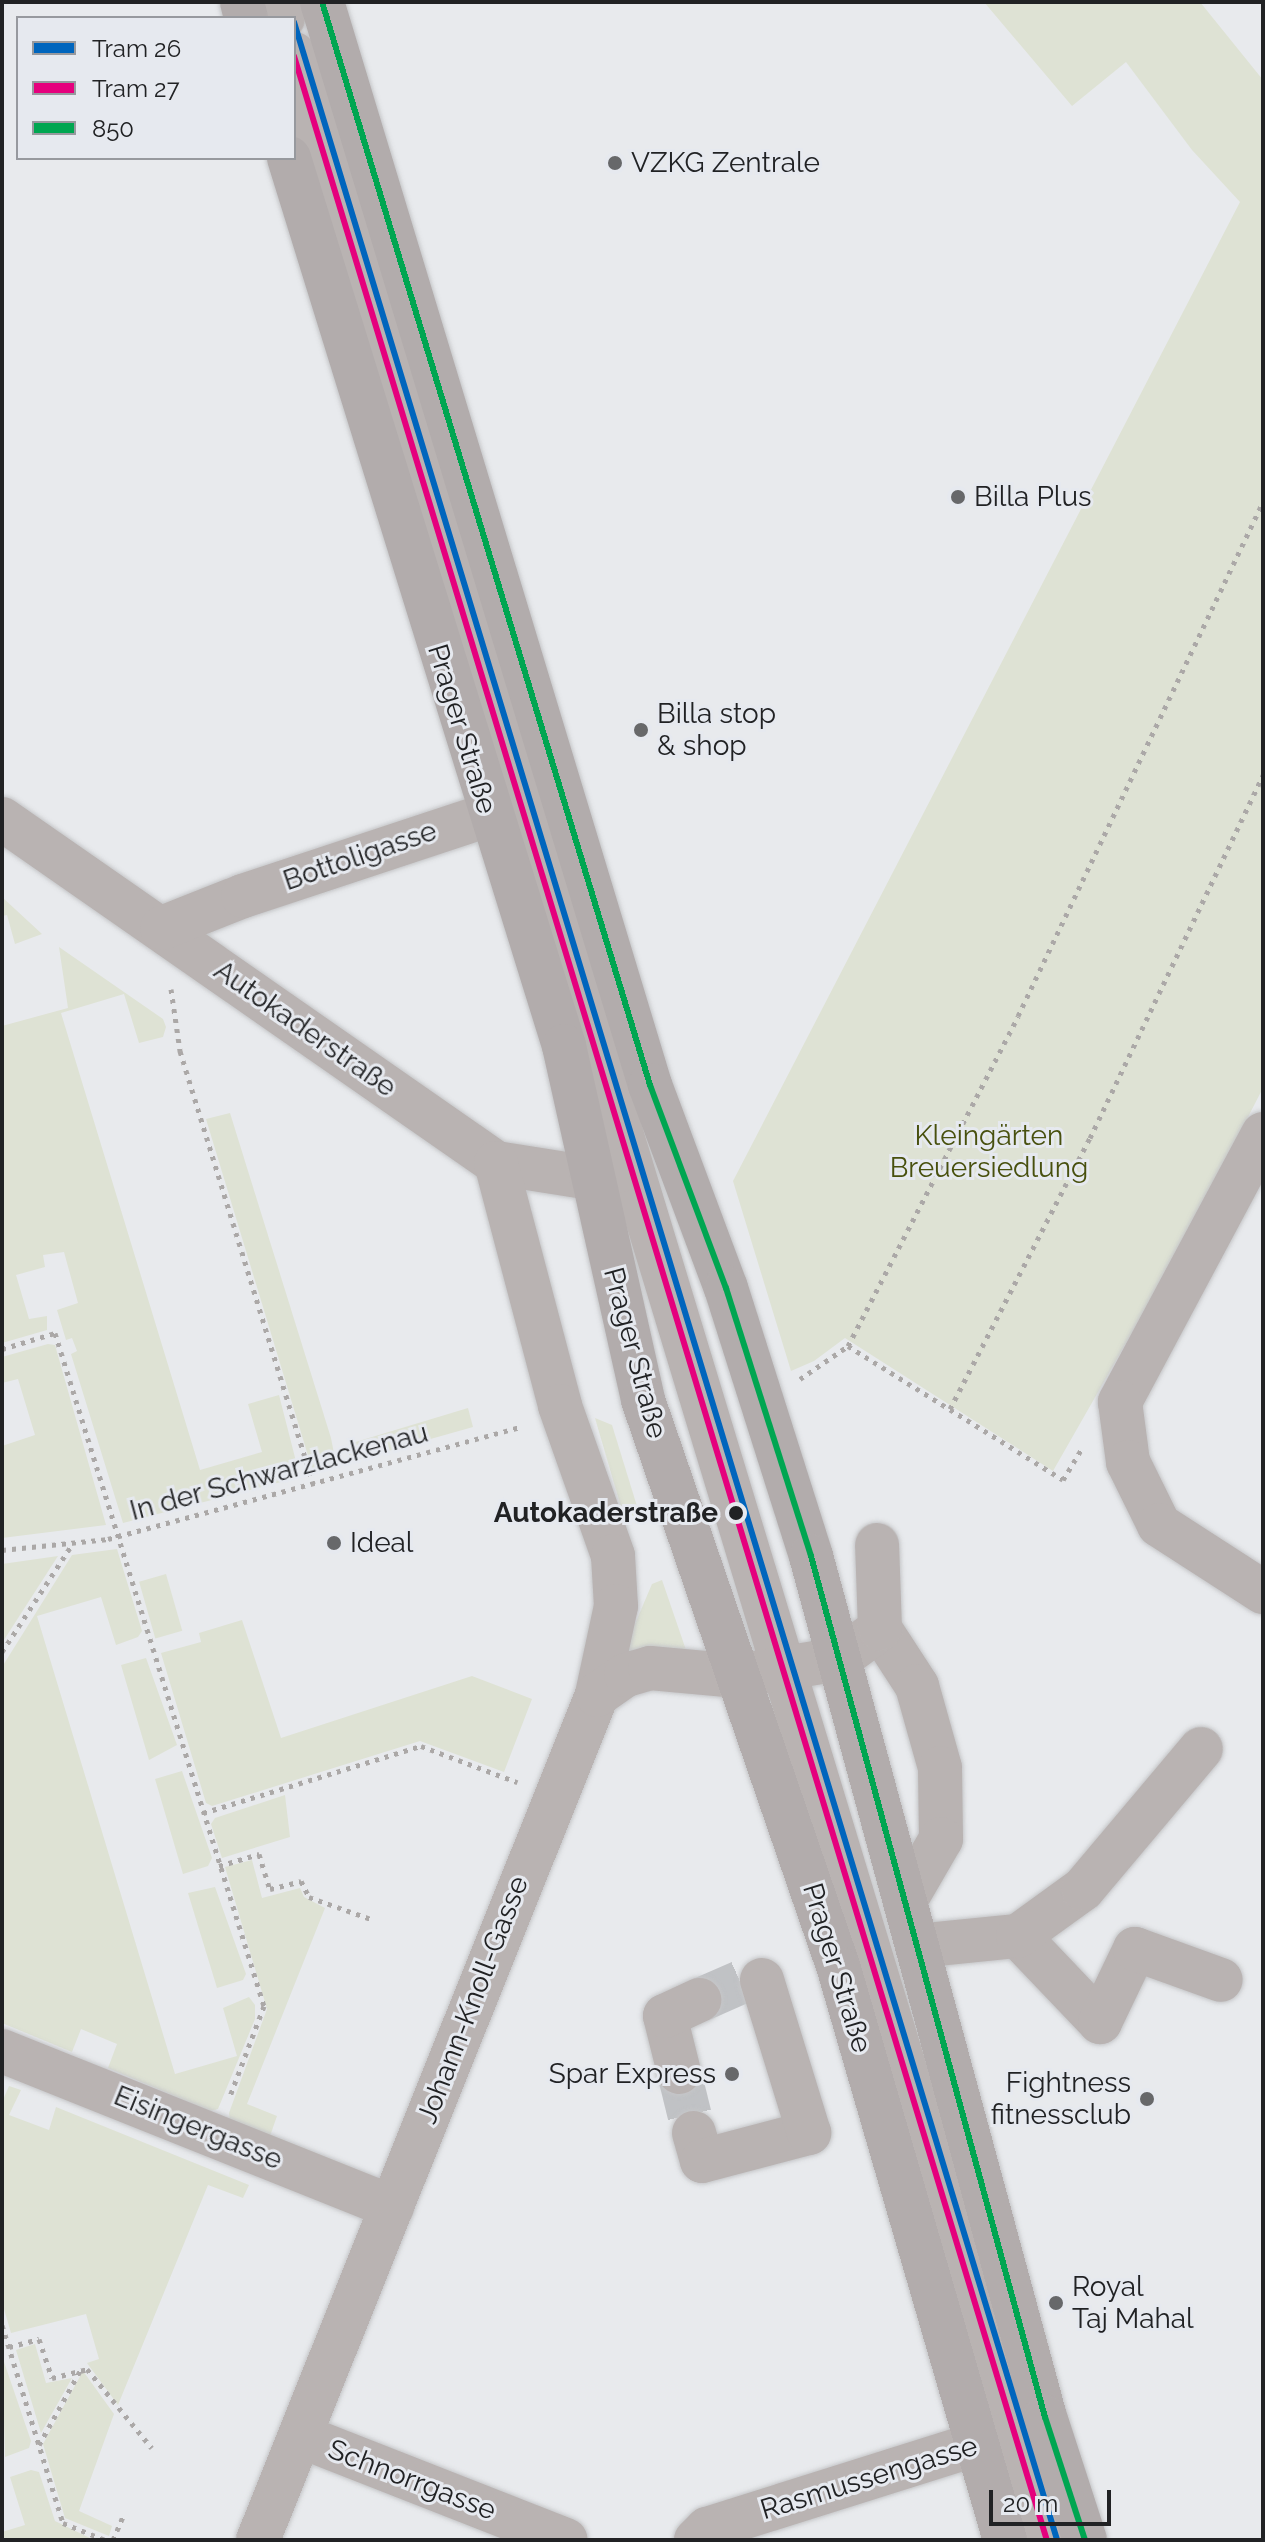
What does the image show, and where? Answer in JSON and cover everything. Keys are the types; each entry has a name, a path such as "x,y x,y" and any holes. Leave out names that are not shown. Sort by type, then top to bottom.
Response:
{"main road":[{"name":"Prager Straße","path":"322,2 524,803 564,1046 643,1400 839,1969 1012,2431 1085,2540"},
{"name":"Prager Straße","path":"290,160 524,803 676,1155 730,1303 839,1659 917,1946 1012,2431 1005,2540"}],"street":[{"path":"296,61 634,1166 1012,2431 1048,2540"},
{"name":"Bottoligasse","path":"162,928 524,803"},
{"name":"Autokaderstraße","path":"2,819 496,1163 591,1178 676,1155"},
{"path":"1263,1134 1120,1402 1128,1462 1159,1525 1263,1592"},
{"path":"496,1163 563,1415 613,1556 616,1606 597,1695"},
{"path":"877,1545 880,1629 917,1686 940,1768 941,1839 905,1901"},
{"path":"597,1695 626,1675 650,1668 738,1676 839,1659 880,1629"},
{"name":"Johann-Knoll-Gasse","path":"258,2540 303,2437 553,1795 597,1695"},
{"path":"917,1946 1018,1936 1083,1889 1201,1749"},
{"path":"1018,1936 1100,2022 1135,1949 1221,1980"},
{"path":"694,2133 702,2161 809,2133 762,1980"},
{"path":"679,2072 665,2016 700,2000"},
{"name":"Eisingergasse","path":"2,2051 392,2207"},
{"name":"Rasmussengasse","path":"696,2540 707,2529 1012,2431"},
{"name":"Schnorrgasse","path":"303,2437 566,2540"}],"path":[{"path":"793,1384 848,1346 1018,1016 1263,502"},
{"path":"950,1409 1059,1200 1263,775"},
{"path":"162,928 180,1051 313,1484"},
{"path":"2,1349 55,1333 264,2006 216,2135"},
{"path":"848,1346 1063,1480 1085,1444"},
{"name":"In der Schwarzlackenau","path":"2,1550 119,1537 563,1415"},
{"path":"2,1652 73,1542"},
{"path":"203,1813 421,1746 553,1795"},
{"path":"219,1866 259,1854 270,1889 301,1881 309,1897 371,1919"},
{"path":"2,2325 63,2523 105,2540"},
{"path":"9,2347 39,2339 52,2378 87,2369 152,2448"},
{"path":"39,2445 80,2370"},
{"path":"113,2540 123,2517"}],"green space":[{"name":"Kleingärten Breuersiedlung","path":"984,2 1200,2 1263,80 1263,1088 1178,1252 1053,1471 845,1338 814,1361 791,1371 733,1181 1240,202 1192,150 1126,62 1072,106"},
{"path":"2,897 42,934 15,944 7,915 2,916"},
{"path":"59,947 163,1019 166,1027 163,1037 139,1043 124,994 61,1013 200,1470 262,1452 248,1404 279,1395 300,1477 123,1523 71,1354 77,1351 72,1338 66,1340 57,1310 78,1303 64,1252 43,1255 45,1267 16,1275 29,1319 47,1316 47,1330 2,1343 2,1026 68,1008"},
{"path":"230,1113 331,1438 336,1464 313,1472 206,1119"},
{"path":"48,1344 55,1345 106,1525 2,1538 2,1446 35,1435 18,1379 2,1383 2,1357"},
{"path":"468,1408 473,1427 349,1462 349,1444"},
{"path":"595,1418 612,1425 640,1516 636,1518 621,1507"},
{"path":"117,1549 142,1631 138,1637 116,1645 101,1597 37,1616 175,2074 237,2056 223,2008 249,1997 255,2005 255,2019 218,2109 210,2111 108,2068 117,2044 81,2029 72,2052 2,2023 2,1667 72,1555"},
{"path":"58,1556 2,1643 2,1564"},
{"path":"166,1574 182,1631 155,1638 139,1582"},
{"path":"662,1580 686,1650 660,1647 628,1653 626,1645 652,1584"},
{"path":"242,1620 281,1738 472,1676 532,1699 504,1772 420,1741 212,1806 206,1803 161,1653 201,1642 199,1633"},
{"path":"146,1658 177,1745 149,1760 121,1665"},
{"path":"182,1771 212,1858 208,1866 183,1874 155,1779"},
{"path":"285,1795 290,1837 222,1858 211,1824 215,1818"},
{"path":"252,1860 262,1898 300,1888 304,1897 325,1908 247,2104 277,2116 270,2136 230,2119 229,2113 267,2009 225,1867"},
{"path":"215,1887 246,1974 243,1980 217,1988 188,1893"},
{"path":"9,2086 21,2090 9,2115 49,2130 56,2107 249,2185 243,2198 208,2185 118,2405 87,2363 99,2359 86,2314 11,2333 2,2302 2,2102"},
{"path":"35,2344 46,2383 72,2378 41,2433 16,2350"},
{"path":"2,2356 31,2441 29,2448 5,2457"},
{"path":"83,2371 114,2414 79,2511 112,2526 109,2536 65,2518 43,2444"},
{"path":"31,2470 39,2472 55,2521 94,2540 2,2540 2,2532 25,2525 10,2477"}],"tunnel":[{"path":"700,2000 743,1981"},
{"path":"679,2072 694,2133"}],"tram line":[{"name":"26","path":"296,29 1057,2540"},
{"name":"27","path":"296,63 1047,2540"}],"transit line":[{"name":"850","path":"322,2 650,1085 726,1288 811,1556 1045,2417 1085,2540"}],"place":[{"name":"VZKG Zentrale","path":"615,163"},
{"name":"Billa Plus","path":"958,497"},
{"name":"Billa stop & shop","path":"641,730"},
{"name":"Autokaderstraße","path":"736,1513"},
{"name":"Ideal","path":"334,1543"},
{"name":"Spar Express","path":"732,2074"},
{"name":"Fightness fitnessclub","path":"1147,2099"},
{"name":"Royal Taj Mahal","path":"1056,2303"}]}
